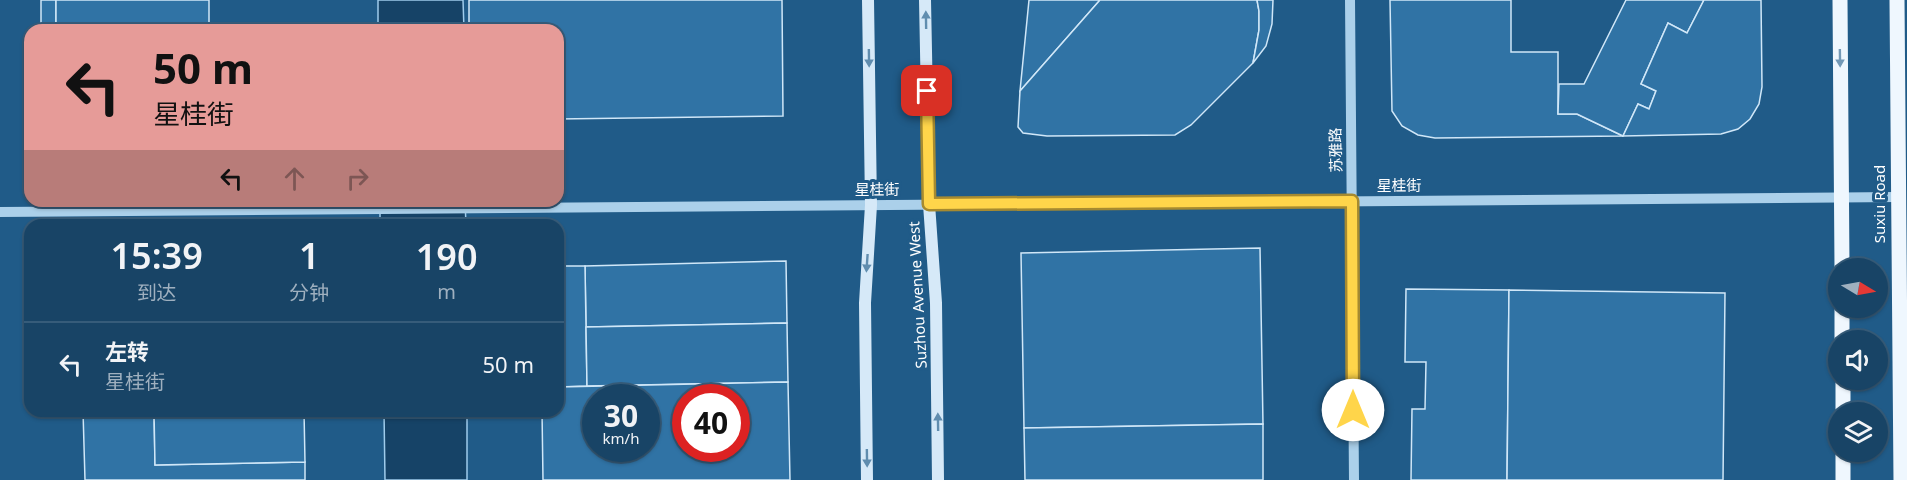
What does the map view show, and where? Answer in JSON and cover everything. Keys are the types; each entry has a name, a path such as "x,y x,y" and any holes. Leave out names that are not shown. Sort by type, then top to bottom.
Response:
{"main road":[{"path":"867,480 865,303 871,205 868,0"},
{"name":"Suzhou Avenue West","path":"926,0 929,204 936,303 938,480"},
{"path":"1840,0 1842,258"},
{"name":"Suxiu Road","path":"1897,0 1901,480"},
{"path":"1843,462 1843,480"}],"street":[{"name":"苏雅路","path":"1350,0 1354,480"},
{"name":"星桂街","path":"564,207 1898,196"},
{"name":"星桂街","path":"0,212 496,207"}],"water":[{"path":"378,0 463,0 464,24 378,24"},
{"path":"380,207 465,207 466,219 380,219"},
{"path":"384,417 467,417 467,480 385,480"}],"building":[{"path":"41,0 56,0 56,24 41,24"},
{"path":"56,0 209,0 209,24 56,24"},
{"path":"469,0 782,0 783,116 564,119 564,24 469,24"},
{"path":"1029,0 1100,0 1020,91"},
{"path":"1100,0 1257,0 1259,30 1253,63 1191,125 1175,135 1047,136 1023,133 1018,127 1020,91"},
{"path":"1257,0 1273,0 1272,24 1266,46 1253,63 1259,30"},
{"path":"1390,0 1511,0 1511,52 1558,52 1558,114 1577,114 1623,136 1435,138 1418,135 1402,126 1392,111"},
{"path":"1626,0 1704,0 1687,33 1668,23 1641,84 1656,91 1649,109 1638,104 1623,136 1577,114 1558,114 1559,84 1584,84"},
{"path":"1704,0 1761,0 1762,87 1759,104 1750,119 1738,129 1721,134 1623,136 1638,104 1649,109 1656,91 1641,84 1668,23 1687,33"},
{"path":"1260,248 1263,424 1024,428 1021,253"},
{"path":"786,261 787,323 586,327 585,266"},
{"path":"564,266 585,266 587,384 564,387"},
{"path":"1406,289 1509,290 1507,480 1411,480 1412,409 1425,409 1426,362 1405,362"},
{"path":"1509,290 1725,293 1723,480 1507,480"},
{"path":"787,323 788,382 587,384 586,327"},
{"path":"788,382 790,480 543,480 542,417 564,417 564,387 582,386 582,462 660,462 660,385 672,385 672,462 750,462 750,384 696,384"},
{"path":"83,417 154,417 155,465 305,462 305,480 85,480"},
{"path":"154,417 304,417 305,462 155,465"},
{"path":"1263,424 1263,480 1025,480 1024,428"}],"route":[{"path":"927,91 929,204 1352,201 1353,410"}]}
